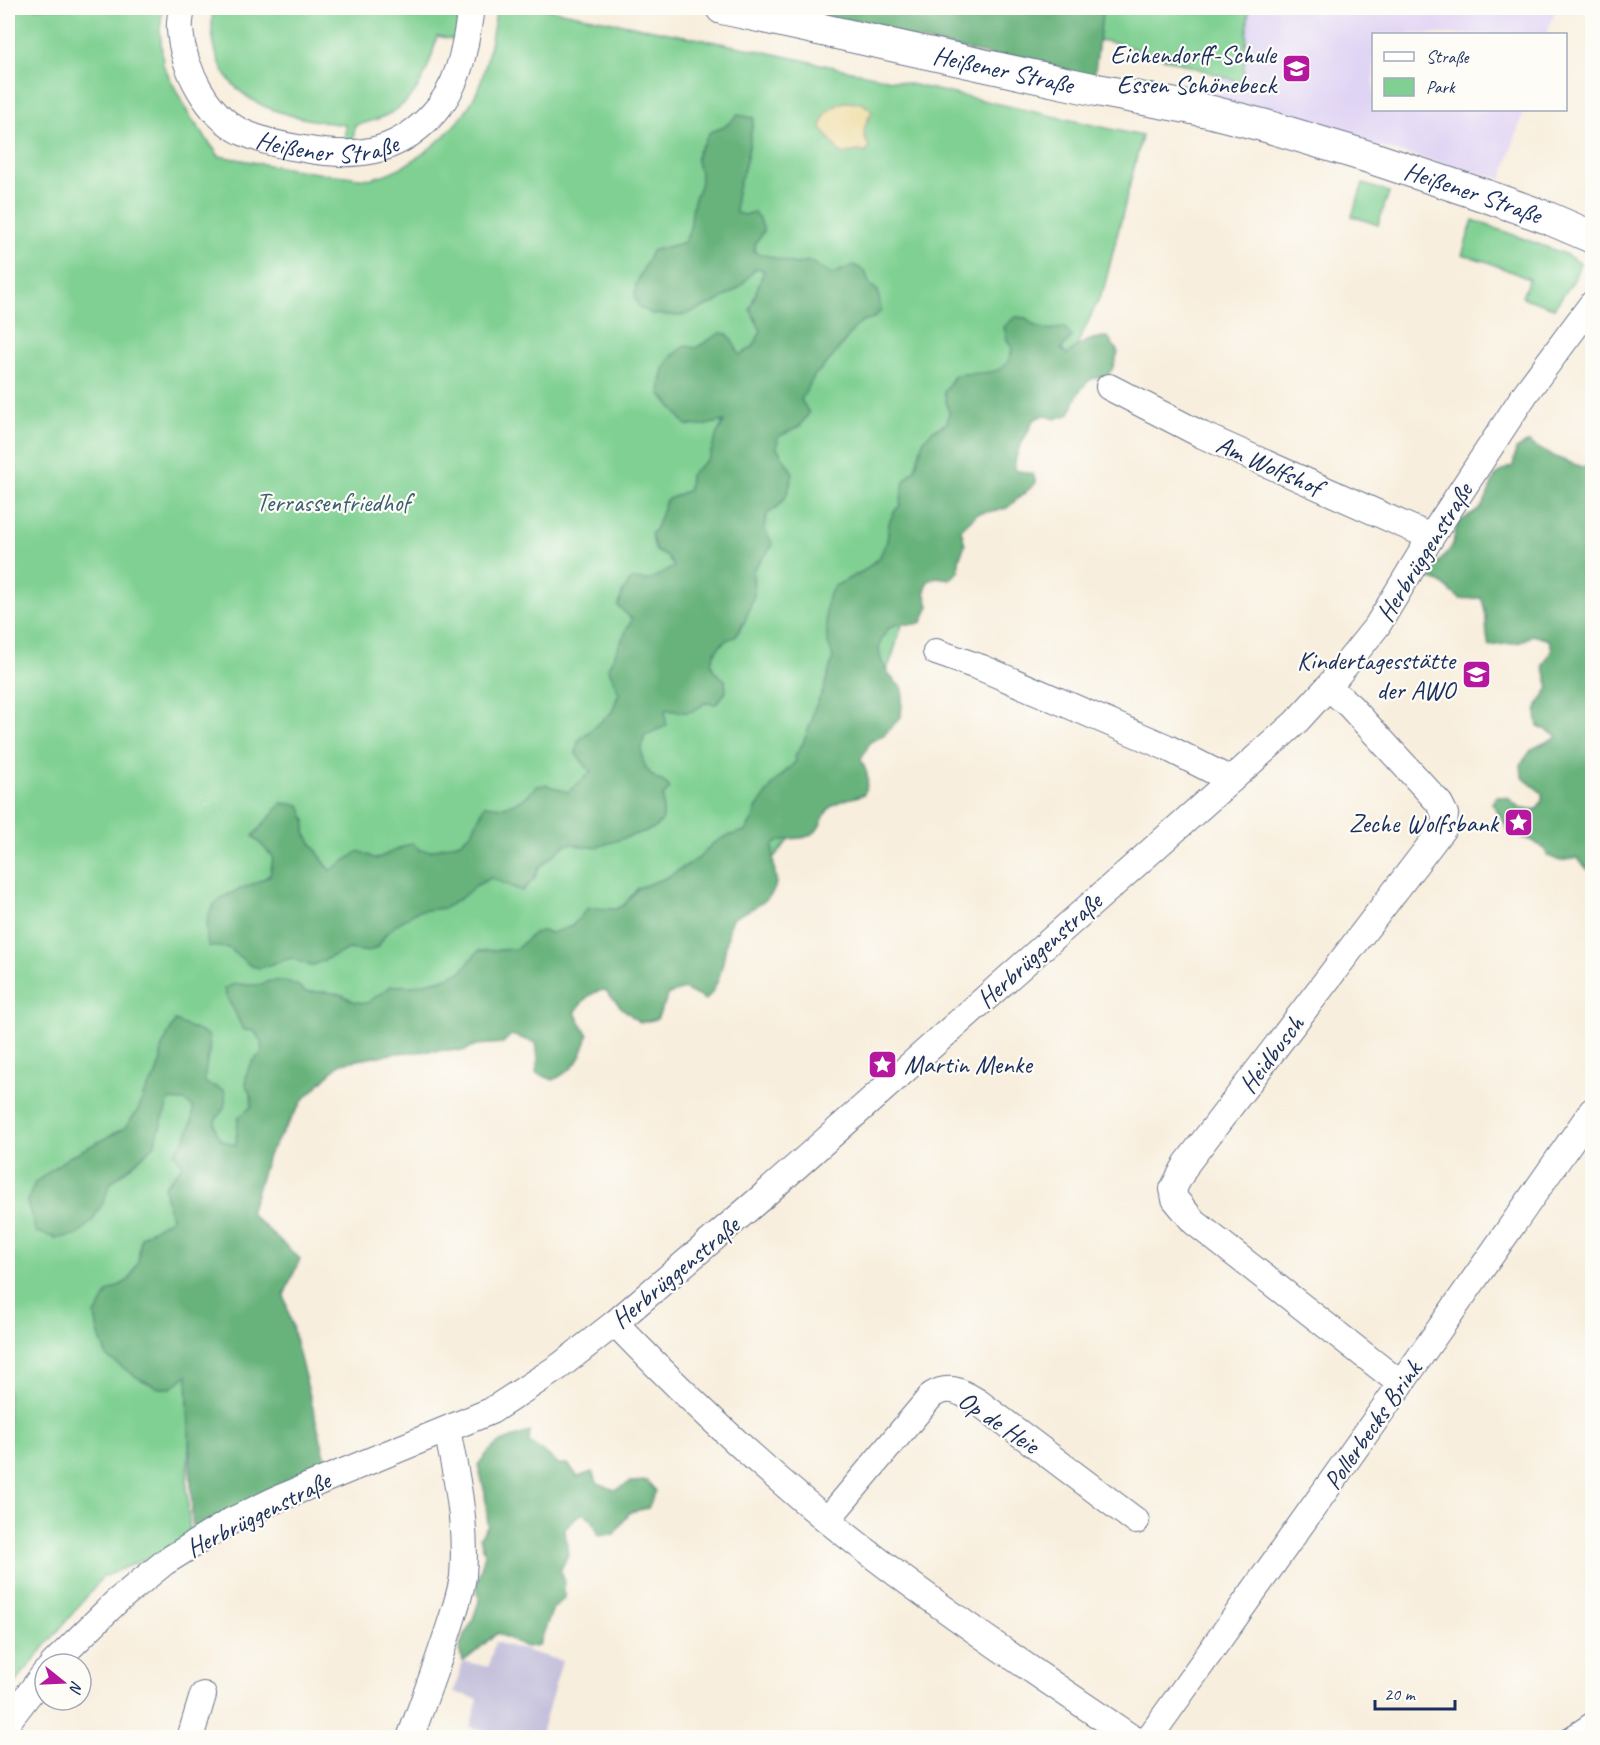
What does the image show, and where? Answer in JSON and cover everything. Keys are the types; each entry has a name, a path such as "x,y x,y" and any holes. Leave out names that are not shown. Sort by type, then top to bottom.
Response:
{"street":[{"name":"Heißener Straße","path":"182,8 180,28 184,53 202,93 226,121 240,131 264,141 346,155 369,153 386,148 417,129 432,116 452,86 460,69 471,8"},
{"name":"Heißener Straße","path":"722,8 758,11 1097,90 1208,111 1266,126 1489,197 1593,237"},
{"name":"Herbrüggenstraße","path":"65,1652 117,1601 165,1562 231,1521 275,1500 491,1411 528,1389 615,1323 825,1142 1295,723 1328,687 1377,626 1431,537 1525,394 1593,304"},
{"name":"Am Wolfshof","path":"1109,387 1202,435 1431,537"},
{"path":"936,652 982,668 1166,747 1231,780"},
{"name":"Heidbusch","path":"1328,687 1350,705 1440,804 1444,814 1444,827 1187,1163 1173,1189 1175,1199 1194,1222 1401,1384"},
{"name":"Pollerbecks Brink","path":"1149,1737 1593,1111"},
{"path":"615,1323 754,1457 858,1544 956,1618 1132,1737"},
{"name":"Op de Heie","path":"828,1519 932,1395 941,1389 952,1389 978,1402 1136,1521"},
{"path":"410,1737 435,1672 463,1578 464,1549 460,1499 447,1430"},
{"path":"8,1721 33,1689"},
{"path":"190,1737 203,1695"},
{"path":"1574,1737 1593,1726"}],"shaded area":[{"name":"Eichendorff-Schule Essen Schönebeck","path":"1237,8 1556,8 1547,33 1372,33 1372,111 1524,111 1502,179 1212,103"},
{"path":"495,1642 562,1661 540,1737 505,1737 470,1727 478,1699 454,1692 463,1661 488,1667"}],"green space":[{"name":"Terrassenfriedhof","path":"8,8 163,8 160,29 163,65 189,115 219,156 367,179 389,172 422,154 451,129 463,114 473,99 483,75 497,8 541,8 766,52 1142,136 1104,288 1067,366 922,560 892,657 861,735 799,828 700,943 510,984 293,1040 197,1265 187,1488 190,1539 103,1577 40,1652 33,1652 33,1661 8,1691"},
{"path":"214,8 460,8 457,40 437,36 427,69 412,96 389,114 355,125 353,144 345,144 345,125 306,119 268,108 251,99 236,87 224,72 216,53 212,31"},
{"path":"775,8 1103,8 1094,78"},
{"path":"916,8 1249,8 1243,83 1116,43"},
{"path":"738,115 754,118 737,192 736,213 745,215 754,212 761,222 764,231 756,242 754,252 796,264 809,261 832,274 854,265 865,271 870,285 878,291 881,311 872,319 862,321 815,375 801,400 809,413 800,426 778,437 777,448 793,473 785,497 767,514 764,528 773,545 753,570 754,595 745,621 735,637 726,640 720,646 711,663 714,671 725,680 726,692 716,704 705,703 690,712 665,709 666,726 645,735 642,758 646,768 670,788 663,796 663,819 655,828 597,847 565,845 539,868 534,879 522,891 491,878 445,908 418,911 397,924 385,935 378,947 368,952 349,949 311,966 291,958 260,968 251,966 229,948 208,946 209,914 215,904 223,897 270,875 273,857 253,836 282,803 300,805 306,821 305,833 330,871 359,851 376,859 412,843 420,850 430,851 460,842 472,832 485,805 504,807 522,800 537,786 546,785 568,792 591,772 576,754 578,741 612,712 619,693 608,668 632,619 618,606 623,591 632,579 649,580 674,567 668,557 656,551 651,534 656,528 666,500 689,490 690,475 709,458 724,421 701,426 686,425 660,393 666,365 673,355 685,346 696,348 720,333 728,334 740,355 753,347 761,331 750,309 764,270 756,268 740,287 717,302 681,316 652,314 640,308 635,298 636,284 652,251 685,242 688,236 694,201 701,182 697,159 699,150 710,132 724,127"},
{"path":"1363,184 1389,192 1378,225 1352,216"},
{"path":"1473,220 1565,254 1580,263 1574,280 1554,308 1522,297 1529,279 1485,261 1462,255"},
{"path":"1015,317 1026,318 1034,325 1044,329 1064,327 1072,337 1061,349 1067,355 1086,342 1108,337 1118,352 1110,373 1086,383 1077,395 1070,414 1055,419 1044,415 1033,420 1018,451 1015,470 1033,474 1036,483 1007,508 977,514 961,529 965,545 959,559 959,572 950,579 936,577 927,582 925,592 929,606 922,622 898,624 885,633 880,642 880,657 892,678 903,689 901,717 883,736 870,742 861,760 867,777 864,794 833,806 810,836 783,840 773,845 775,887 767,899 732,919 721,972 706,1000 684,989 669,994 657,1019 640,1023 605,990 591,995 575,1013 588,1035 583,1051 567,1072 553,1080 536,1073 538,1059 536,1043 511,1035 503,1043 476,1045 463,1051 397,1053 341,1063 303,1100 268,1155 250,1213 300,1259 284,1295 329,1471 193,1538 187,1375 171,1388 159,1388 140,1379 107,1357 95,1315 108,1292 129,1280 138,1261 141,1237 171,1219 164,1187 183,1165 174,1153 188,1132 193,1107 184,1101 169,1100 154,1146 110,1184 104,1201 92,1221 76,1236 56,1238 36,1232 27,1202 35,1183 69,1157 125,1128 138,1110 144,1094 155,1077 161,1060 161,1049 175,1021 208,1035 205,1083 224,1090 226,1099 223,1110 215,1120 217,1135 222,1140 236,1145 238,1118 251,1107 251,1095 246,1083 248,1070 262,1053 261,1041 254,1031 244,1030 240,1024 224,989 228,986 260,985 270,981 284,981 293,983 305,992 328,992 342,995 355,1002 367,1003 391,986 413,986 461,972 478,951 516,949 534,933 542,931 551,933 572,926 588,908 616,909 624,905 638,888 666,878 699,858 712,844 727,836 745,831 756,809 773,784 796,761 795,756 803,743 812,714 824,689 833,657 827,640 828,596 835,586 863,571 879,558 887,541 889,523 900,506 904,481 915,469 923,441 932,431 947,423 949,413 944,392 955,375 991,372 1005,365 1010,358 1012,348 1007,340 1004,327"},
{"path":"1529,442 1559,458 1592,469 1592,874 1577,858 1560,861 1548,856 1544,849 1533,841 1511,834 1492,803 1496,796 1509,798 1525,809 1537,809 1542,801 1542,793 1522,777 1521,764 1532,749 1558,736 1538,726 1536,714 1549,688 1543,665 1552,649 1549,640 1532,635 1521,642 1489,646 1485,610 1481,598 1460,599 1440,582 1431,579 1431,570 1452,546 1458,522 1480,508 1495,478 1499,473 1513,466 1516,449"},
{"path":"530,1432 529,1442 558,1464 568,1464 578,1477 592,1472 598,1484 615,1490 631,1482 647,1481 656,1491 648,1508 630,1512 614,1534 599,1535 592,1520 584,1513 576,1517 565,1529 568,1555 560,1571 564,1580 564,1599 553,1608 539,1645 526,1647 498,1633 463,1661 459,1650 479,1601 477,1583 485,1554 480,1537 488,1526 485,1493 478,1465 500,1442"}],"sand":[{"path":"844,102 862,103 872,111 864,128 869,146 866,153 859,151 841,154 821,128 828,111"}],"place":[{"name":"Eichendorff-Schule Essen Schönebeck","path":"1297,69"},
{"name":"Kindertagesstätte der AWO","path":"1476,675"},
{"name":"Zeche Wolfsbank","path":"1519,823"},
{"name":"Martin Menke","path":"883,1064"}]}
